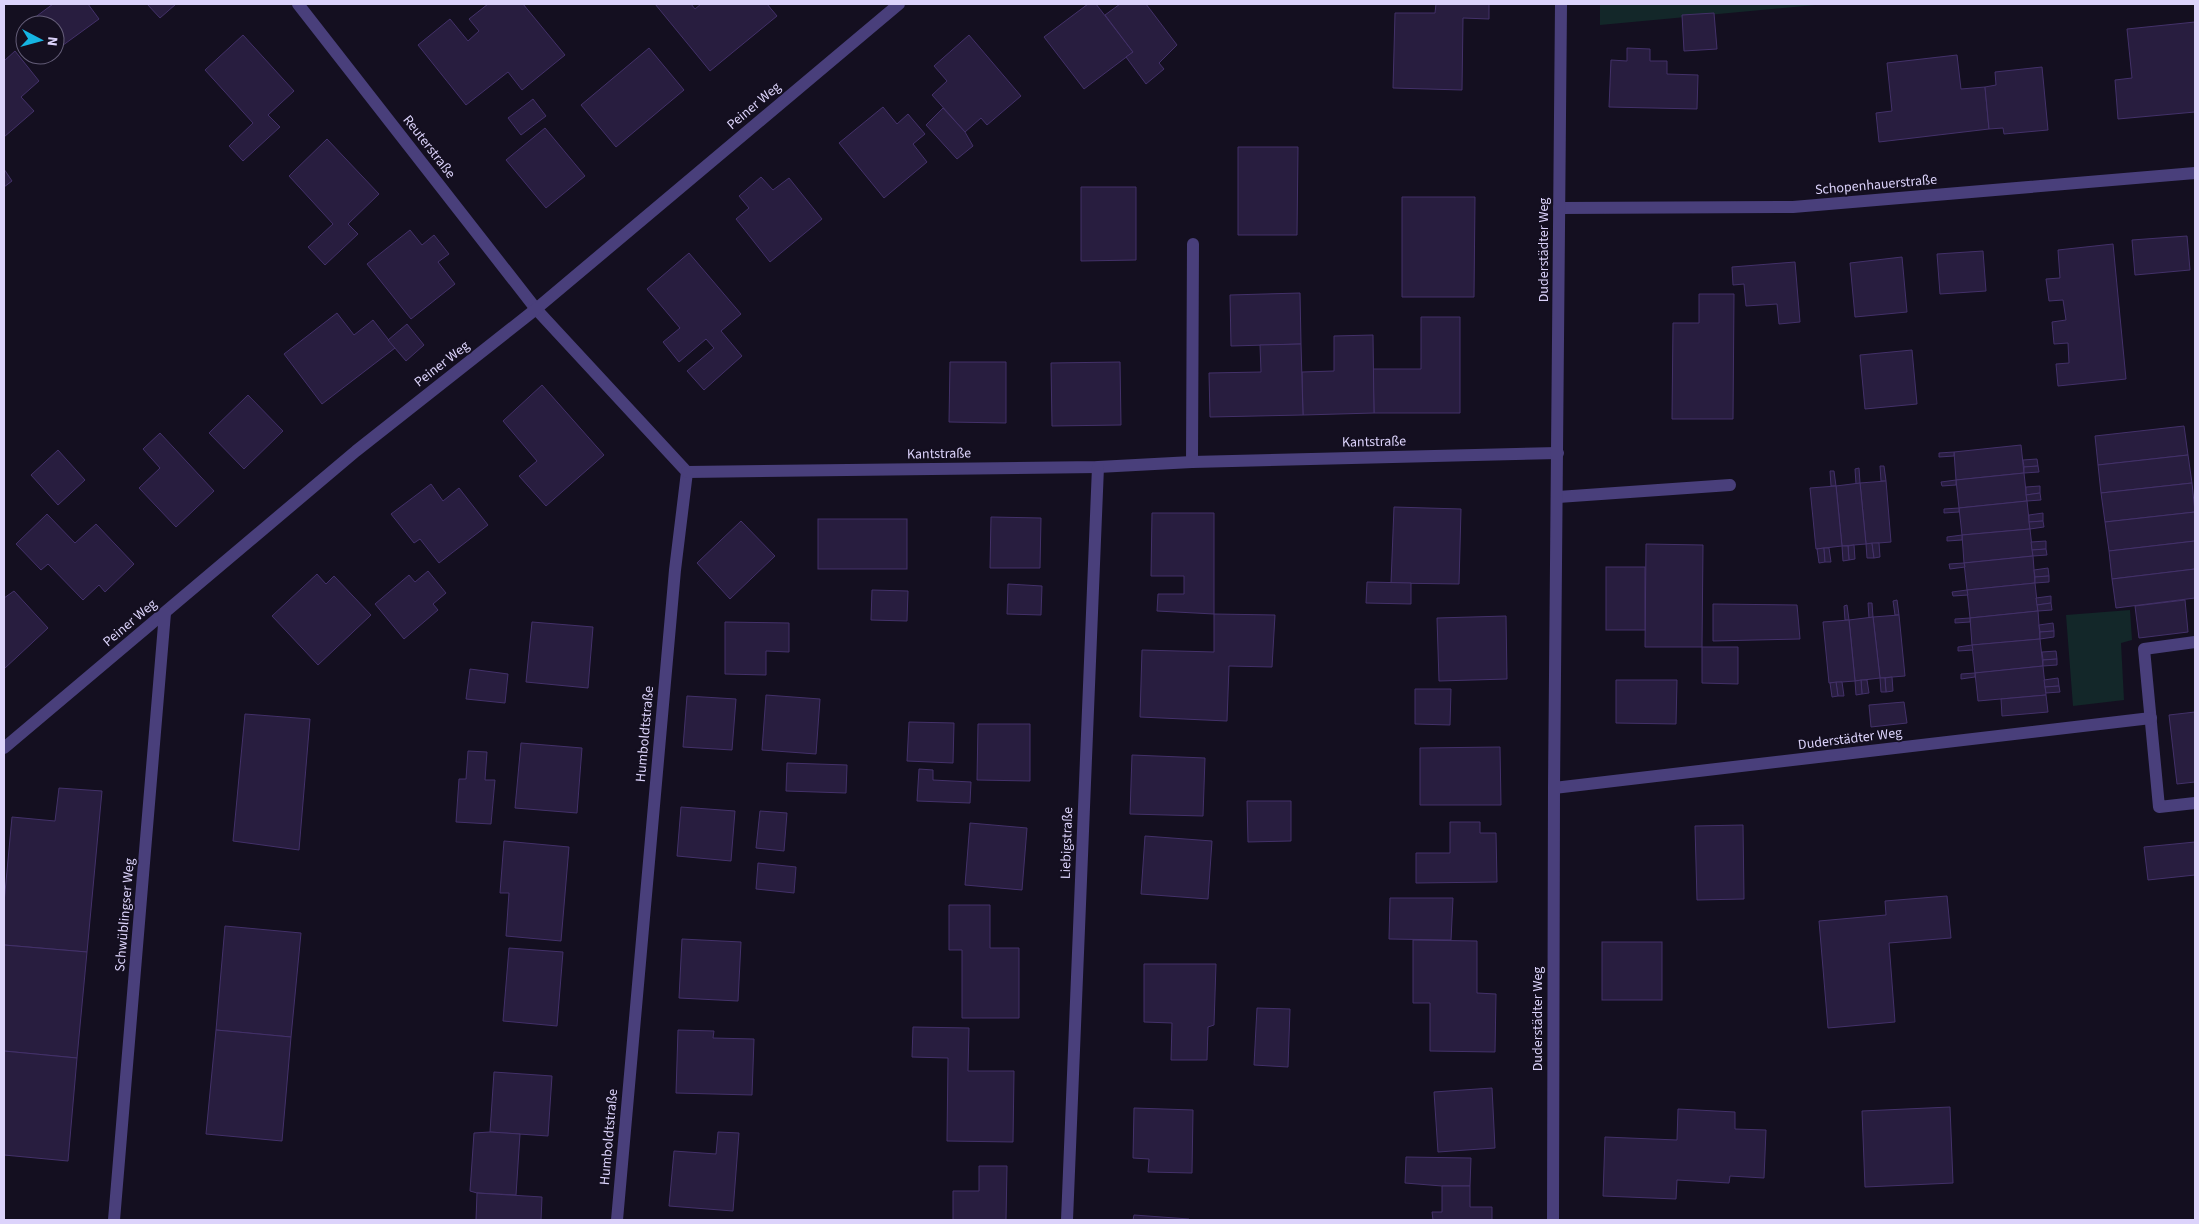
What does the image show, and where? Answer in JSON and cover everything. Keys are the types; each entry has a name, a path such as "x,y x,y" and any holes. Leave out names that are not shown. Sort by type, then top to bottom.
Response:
{"street":[{"name":"Reuterstraße","path":"298,4 536,309"},
{"name":"Peiner Weg","path":"4,748 356,451 536,309 899,4"},
{"name":"Duderstädter Weg","path":"1553,1220 1560,4"},
{"name":"Schopenhauerstraße","path":"1560,208 1793,207 2195,173"},
{"path":"1192,462 1193,244"},
{"path":"536,309 687,472"},
{"name":"Kantstraße","path":"687,472 1098,467 1192,462 1558,453"},
{"name":"Liebigstraße","path":"1067,1220 1098,467"},
{"name":"Humboldtstraße","path":"617,1220 674,570 687,472"},
{"path":"1558,497 1730,486"},
{"name":"Schwüblingser Weg","path":"114,1220 166,613"},
{"path":"2195,642 2144,649 2159,807 2195,803"},
{"name":"Duderstädter Weg","path":"1554,788 2150,718"}],"green space":[{"path":"1600,4 1826,4 1600,25"},
{"path":"2130,610 2132,640 2121,643 2124,700 2073,706 2066,615"}],"building":[{"path":"53,4 88,4 99,19 65,44 65,15 38,15"},
{"path":"147,4 176,4 160,18"},
{"path":"488,4 523,4 565,55 522,90 508,72 466,105 418,45 450,19 468,41 479,31 469,19"},
{"path":"655,4 691,4 695,9 701,4 767,4 777,16 710,71"},
{"path":"1088,4 1096,4 1133,52 1084,89 1044,37"},
{"path":"1120,4 1146,4 1177,45 1159,63 1164,69 1146,84 1126,57 1133,52 1105,15"},
{"path":"1436,4 1489,4 1489,19 1463,18 1462,90 1393,88 1395,13 1435,13"},
{"path":"1714,13 1717,49 1684,51 1682,15"},
{"path":"2195,22 2195,112 2118,119 2115,80 2132,78 2127,29"},
{"path":"243,35 294,91 268,115 280,127 243,161 229,146 253,123 205,70"},
{"path":"969,35 1021,96 987,125 981,118 965,132 932,95 947,81 934,66"},
{"path":"649,48 684,90 616,147 581,105"},
{"path":"1627,48 1650,49 1650,61 1667,61 1667,74 1698,75 1697,109 1609,107 1611,60 1627,61"},
{"path":"15,51 15,65 26,65 39,81 21,97 34,111 4,137 4,61"},
{"path":"1957,55 1961,89 1985,87 1989,129 1879,142 1876,113 1892,111 1887,63"},
{"path":"2042,67 2048,130 2004,134 2003,128 1989,129 1985,87 1996,85 1995,72"},
{"path":"533,99 546,116 521,135 508,118"},
{"path":"883,107 897,124 908,114 925,134 913,144 927,162 884,198 839,143"},
{"path":"943,108 965,132 973,146 957,159 926,125"},
{"path":"545,128 585,176 546,208 506,160"},
{"path":"327,139 379,194 348,224 358,234 325,265 308,247 333,224 289,176"},
{"path":"1238,147 1298,147 1297,235 1238,235"},
{"path":"4,169 12,181 4,187"},
{"path":"761,177 773,190 789,178 822,219 770,262 736,219 749,208 739,196"},
{"path":"1081,187 1136,187 1136,260 1081,261"},
{"path":"1402,197 1475,197 1474,297 1402,297"},
{"path":"410,230 422,245 434,235 449,254 438,262 455,284 411,319 367,264"},
{"path":"2187,236 2190,270 2135,275 2132,240"},
{"path":"2113,244 2126,379 2058,386 2056,364 2069,363 2068,343 2054,344 2052,322 2066,320 2063,300 2049,301 2046,279 2060,278 2058,250"},
{"path":"1983,251 1986,291 1940,294 1937,254"},
{"path":"689,253 741,314 721,331 742,356 704,390 687,371 714,348 706,339 679,362 663,342 680,328 647,289"},
{"path":"1902,257 1907,312 1855,317 1850,263"},
{"path":"1795,262 1800,322 1779,324 1777,304 1746,306 1744,284 1733,285 1732,267"},
{"path":"1300,293 1301,344 1231,346 1230,295"},
{"path":"1699,294 1734,294 1733,419 1672,419 1673,323 1699,323"},
{"path":"337,313 354,335 373,320 395,348 322,404 284,354"},
{"path":"1421,317 1460,317 1460,413 1374,413 1373,369 1421,369"},
{"path":"407,324 424,345 406,361 388,340"},
{"path":"1373,335 1374,413 1303,415 1302,372 1334,371 1334,336"},
{"path":"1301,344 1303,415 1210,417 1209,373 1261,372 1260,345"},
{"path":"1912,350 1917,404 1865,409 1860,355"},
{"path":"950,362 1006,362 1006,423 949,422"},
{"path":"1120,362 1121,425 1052,426 1051,363"},
{"path":"542,385 604,455 546,506 519,476 537,461 503,421"},
{"path":"248,395 283,431 244,469 209,433"},
{"path":"2184,426 2188,455 2098,465 2095,436"},
{"path":"160,433 214,491 176,527 139,488 160,468 143,449"},
{"path":"2021,445 2024,473 1956,480 1954,452"},
{"path":"58,450 85,480 58,505 31,475"},
{"path":"1954,452 1954,456 1939,457 1939,453"},
{"path":"2188,455 2192,483 2101,493 2098,465"},
{"path":"2037,459 2038,466 2024,467 2023,460"},
{"path":"1880,466 1884,466 1886,481 1881,481"},
{"path":"2038,466 2039,472 2024,473 2024,467"},
{"path":"1859,468 1860,483 1856,484 1855,469"},
{"path":"1830,471 1834,471 1836,486 1831,486"},
{"path":"2024,473 2027,501 1959,508 1956,480"},
{"path":"1956,480 1956,485 1942,486 1941,482"},
{"path":"1886,481 1891,542 1866,544 1860,483"},
{"path":"1860,483 1866,544 1842,546 1836,486"},
{"path":"2192,483 2195,512 2105,522 2101,493"},
{"path":"431,484 443,501 459,488 488,525 439,563 420,539 414,543 391,514"},
{"path":"1836,486 1842,546 1816,549 1810,488"},
{"path":"2040,486 2040,493 2026,495 2026,487"},
{"path":"2040,493 2041,500 2027,501 2026,495"},
{"path":"2027,501 2030,529 1962,535 1959,508"},
{"path":"1394,507 1461,509 1459,584 1391,583"},
{"path":"1959,508 1959,512 1944,513 1944,509"},
{"path":"2195,512 2195,541 2109,551 2105,522"},
{"path":"1152,513 1214,513 1214,614 1157,611 1158,594 1184,594 1184,576 1151,576"},
{"path":"2043,513 2043,521 2029,522 2029,515"},
{"path":"47,514 75,543 96,524 134,564 105,592 99,585 83,600 48,564 41,570 16,544"},
{"path":"991,517 1041,518 1040,568 990,568"},
{"path":"818,519 907,519 907,569 818,569"},
{"path":"741,521 775,556 730,599 697,563"},
{"path":"2043,521 2044,527 2030,529 2029,522"},
{"path":"2030,529 2033,556 1964,563 1962,535"},
{"path":"1962,535 1962,540 1947,541 1947,537"},
{"path":"2046,541 2046,549 2032,550 2031,542"},
{"path":"2195,541 2195,569 2112,579 2109,551"},
{"path":"1872,543 1874,558 1867,558 1866,544"},
{"path":"1872,543 1879,543 1880,557 1874,558"},
{"path":"1646,544 1703,545 1702,647 1645,647"},
{"path":"1854,545 1855,559 1849,560 1848,546"},
{"path":"1842,546 1848,546 1849,560 1843,561"},
{"path":"1824,548 1825,562 1819,563 1817,549"},
{"path":"1824,548 1829,548 1831,562 1825,562"},
{"path":"2046,549 2047,555 2033,556 2032,550"},
{"path":"2033,556 2035,583 1967,590 1964,563"},
{"path":"1964,563 1965,567 1950,569 1949,564"},
{"path":"1606,567 1645,567 1645,630 1606,630"},
{"path":"2048,568 2049,576 2035,577 2034,570"},
{"path":"2195,569 2195,598 2116,608 2112,579"},
{"path":"428,571 446,593 433,604 438,610 404,639 375,604 409,575 415,582"},
{"path":"317,574 326,584 334,576 371,615 318,665 272,616"},
{"path":"2049,576 2049,582 2035,583 2035,577"},
{"path":"1367,582 1411,583 1411,604 1366,603"},
{"path":"2035,583 2038,611 1970,618 1967,590"},
{"path":"1008,584 1042,586 1041,615 1007,614"},
{"path":"872,590 908,591 907,621 871,620"},
{"path":"1967,590 1968,595 1953,596 1952,592"},
{"path":"14,591 48,628 4,669 4,598"},
{"path":"2051,596 2051,603 2037,605 2036,598"},
{"path":"1897,600 1899,615 1895,615 1893,601"},
{"path":"2185,600 2188,632 2139,638 2135,606"},
{"path":"1868,603 1872,603 1873,617 1869,618"},
{"path":"2051,603 2052,610 2038,611 2037,605"},
{"path":"1713,604 1797,605 1800,639 1713,641"},
{"path":"1847,605 1849,620 1845,620 1844,606"},
{"path":"2038,611 2040,639 1972,645 1970,618"},
{"path":"1214,614 1275,615 1272,667 1229,666 1227,721 1140,717 1142,650 1214,652"},
{"path":"1899,615 1905,676 1880,678 1873,617"},
{"path":"1506,616 1507,679 1439,681 1437,618"},
{"path":"1873,617 1880,678 1855,681 1849,620"},
{"path":"1970,618 1970,622 1955,623 1955,619"},
{"path":"1849,620 1855,681 1829,683 1823,622"},
{"path":"532,622 593,627 588,688 526,682"},
{"path":"725,622 789,623 789,652 766,651 766,675 725,674"},
{"path":"2053,623 2054,631 2040,632 2039,625"},
{"path":"2054,631 2054,637 2040,639 2040,632"},
{"path":"2040,639 2043,666 1975,673 1972,645"},
{"path":"1972,645 1973,650 1958,651 1958,647"},
{"path":"1702,647 1738,647 1738,684 1702,683"},
{"path":"2056,651 2057,659 2043,660 2042,652"},
{"path":"2057,659 2057,665 2043,666 2043,660"},
{"path":"2043,666 2046,695 1978,701 1975,673"},
{"path":"470,669 508,674 505,703 466,699"},
{"path":"1975,673 1975,677 1961,679 1961,674"},
{"path":"1892,677 1893,691 1886,692 1885,678"},
{"path":"1880,678 1885,678 1886,692 1881,692"},
{"path":"2058,678 2059,686 2045,687 2044,680"},
{"path":"1616,680 1677,680 1676,724 1616,723"},
{"path":"1861,680 1867,680 1869,693 1862,694"},
{"path":"1861,680 1862,694 1856,695 1855,681"},
{"path":"1836,682 1842,682 1844,696 1838,696"},
{"path":"1836,682 1838,696 1832,697 1830,683"},
{"path":"2059,686 2060,692 2046,693 2045,687"},
{"path":"1415,689 1451,689 1450,725 1415,724"},
{"path":"766,695 820,699 816,754 762,750"},
{"path":"2046,695 2048,712 2002,716 2001,699"},
{"path":"687,696 736,699 732,750 683,747"},
{"path":"1904,702 1907,723 1871,727 1869,705"},
{"path":"2195,712 2195,782 2177,784 2169,715"},
{"path":"245,714 310,719 299,850 233,841"},
{"path":"909,722 954,723 953,763 907,761"},
{"path":"978,724 1030,724 1030,781 977,780"},
{"path":"521,743 582,748 577,813 515,808"},
{"path":"1500,747 1501,805 1420,805 1420,748"},
{"path":"468,751 487,752 485,780 495,780 491,824 456,822 459,779 466,779"},
{"path":"1132,755 1205,758 1203,816 1130,814"},
{"path":"787,763 847,765 846,793 786,791"},
{"path":"919,769 933,770 933,780 971,782 970,803 917,801"},
{"path":"59,788 102,791 87,952 4,945 4,903 12,817 55,821"},
{"path":"1247,801 1291,801 1291,841 1248,842"},
{"path":"681,807 735,811 731,861 677,856"},
{"path":"760,811 787,813 784,851 756,848"},
{"path":"1450,822 1480,822 1480,833 1496,833 1497,882 1416,883 1416,853 1450,853"},
{"path":"970,823 1027,828 1022,890 965,885"},
{"path":"1743,825 1744,899 1697,900 1695,826"},
{"path":"1145,836 1212,841 1208,899 1141,894"},
{"path":"504,841 569,847 561,941 506,936 509,893 500,893"},
{"path":"2195,842 2195,875 2148,880 2144,847"},
{"path":"758,863 796,867 794,893 756,889"},
{"path":"1947,896 1951,938 1889,943 1895,1022 1828,1028 1819,921 1886,915 1885,901"},
{"path":"1390,898 1453,898 1451,940 1389,939"},
{"path":"949,905 990,905 990,948 1019,948 1019,1018 962,1018 962,950 949,950"},
{"path":"225,926 301,933 291,1037 216,1030"},
{"path":"682,939 741,942 738,1001 679,998"},
{"path":"1413,940 1477,941 1477,993 1496,994 1495,1052 1430,1051 1430,1003 1413,1003"},
{"path":"1602,942 1662,942 1662,1000 1602,1000"},
{"path":"4,945 87,952 77,1058 4,1051"},
{"path":"509,948 563,952 557,1026 503,1021"},
{"path":"1144,964 1216,964 1214,1025 1208,1027 1207,1060 1171,1060 1172,1023 1144,1022"},
{"path":"1257,1008 1290,1009 1288,1067 1254,1065"},
{"path":"913,1027 969,1028 968,1071 1014,1071 1013,1142 947,1141 948,1058 912,1057"},
{"path":"216,1030 291,1037 282,1141 206,1134"},
{"path":"678,1030 714,1031 713,1038 754,1039 752,1095 676,1093"},
{"path":"4,1051 77,1058 68,1161 4,1155"},
{"path":"494,1072 552,1076 548,1136 490,1132"},
{"path":"1492,1088 1495,1148 1438,1152 1434,1092"},
{"path":"1950,1107 1953,1183 1865,1187 1862,1111"},
{"path":"1134,1108 1193,1110 1192,1173 1148,1172 1149,1159 1133,1158"},
{"path":"1678,1109 1735,1112 1735,1129 1766,1130 1764,1178 1730,1176 1729,1183 1677,1180 1676,1199 1603,1196 1605,1137 1677,1140"},
{"path":"718,1132 739,1133 733,1211 669,1206 674,1151 716,1154"},
{"path":"474,1133 520,1134 516,1195 470,1191"},
{"path":"1406,1157 1471,1158 1470,1186 1405,1183"},
{"path":"979,1166 1007,1166 1006,1220 953,1220 953,1191 979,1191"},
{"path":"1442,1186 1470,1186 1470,1207 1492,1207 1492,1220 1433,1220 1432,1212 1442,1212"},
{"path":"477,1193 542,1197 541,1220 476,1220"},
{"path":"1134,1215 1189,1219 1189,1220 1133,1220"}]}
